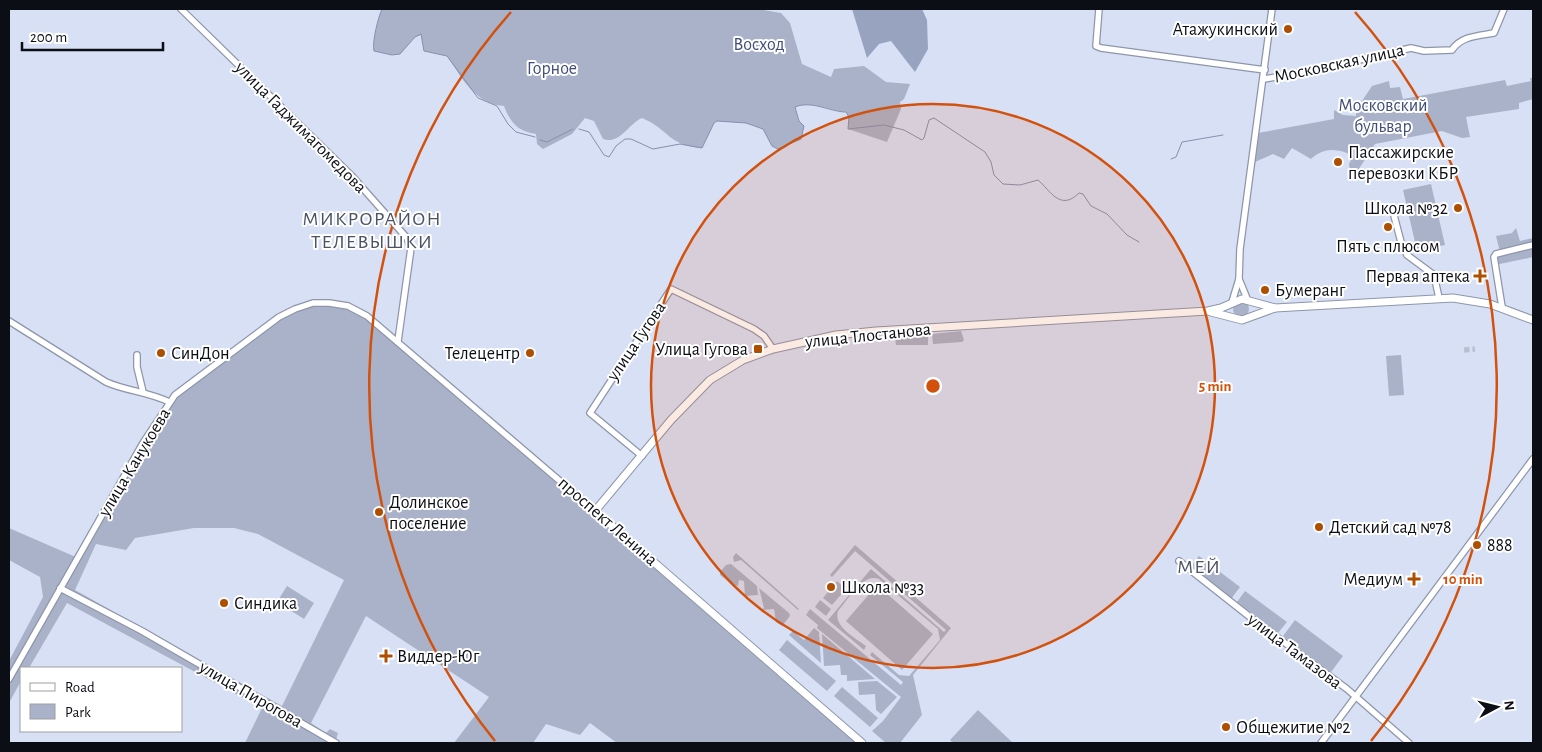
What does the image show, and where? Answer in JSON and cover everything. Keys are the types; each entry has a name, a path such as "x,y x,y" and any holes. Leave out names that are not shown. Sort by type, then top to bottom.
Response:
{"main road":[{"path":"1208,311 1242,320 1275,308 1439,298 1467,299 1502,307 1533,320"},
{"path":"1208,311 1238,300 1275,308"},
{"path":"1249,302 1254,309 1250,316"},
{"path":"1231,303 1228,310 1232,317"},
{"name":"улица Тлостанова","path":"595,511 671,420 710,380 743,360 773,349 836,335 876,331 1208,311"},
{"name":"проспект Ленина","path":"595,511 862,743"}],"street":[{"name":"улица Гаджимагомедова","path":"181,9 350,176 407,238 411,248 398,341"},
{"path":"1099,9 1096,46 1101,48 1265,70"},
{"path":"1264,79 1272,9"},
{"name":"Московская улица","path":"1239,279 1240,249 1264,79 1307,72 1412,48 1424,52 1452,50 1458,42 1466,38 1494,33 1504,9"},
{"path":"1384,209 1392,208 1402,247 1413,261 1434,275 1439,298"},
{"path":"1502,307 1494,257 1496,254 1533,245"},
{"path":"1239,279 1249,302"},
{"path":"1231,303 1239,279"},
{"name":"улица Гугова","path":"642,456 590,413 671,289 754,329 764,336 773,349"},
{"name":"улица Канукоева","path":"9,679 143,443 169,402 191,382 289,312 318,303 348,306"},
{"name":"проспект Ленина","path":"348,306 367,316 398,341 595,511"},
{"path":"9,321 106,382 118,387 143,392 169,402"},
{"path":"137,354 137,368 143,392"},
{"path":"1321,743 1533,459"},
{"name":"улица Тамазова","path":"1179,561 1355,697 1409,743"},
{"name":"улица Пирогова","path":"60,588 150,636 336,743"}],"green space":[{"name":"Горное","path":"382,9 758,9 781,13 790,23 802,64 831,77 834,69 864,66 886,82 910,84 904,99 900,102 901,109 887,142 848,129 849,117 846,112 814,105 801,105 795,107 799,121 804,126 801,139 778,149 772,146 763,129 746,123 717,121 714,123 702,148 691,147 675,141 651,122 642,118 619,137 609,140 603,139 594,121 585,118 572,134 543,149 537,144 536,134 524,131 516,125 509,117 504,106 494,104 477,95 464,81 447,56 424,51 421,35 415,37 400,54 392,55 374,51 376,30"},
{"name":"Московский бульвар","path":"1530,78 1533,78 1533,99 1519,103 1519,109 1466,117 1470,137 1462,138 1442,131 1375,144 1351,181 1349,164 1353,156 1337,150 1321,152 1311,159 1292,148 1284,159 1273,154 1255,162 1258,133 1334,119 1334,110 1343,115 1356,116 1356,103 1362,101 1372,86 1389,81 1390,88 1400,87 1403,99 1505,80 1507,86 1531,81"},
{"path":"1431,184 1445,245 1417,251 1403,190"},
{"path":"1516,228 1520,241 1533,238 1533,257 1495,265 1496,254 1500,252 1496,236 1512,233"},
{"path":"1241,301 1247,303 1249,309 1247,315 1241,317 1235,315 1233,309 1235,303"},
{"path":"313,303 356,309 862,743 617,743 590,723 580,735 546,724 533,743 454,743 489,697 366,616 311,723 326,733 330,729 338,733 336,740 342,743 245,743 262,708 67,603 30,667 20,667 20,683 9,703 9,661 43,597 40,577 9,560 9,528 78,558 169,402 279,317","holes":["194,528 234,528 258,534 344,580 282,706 75,590 96,544 126,550 135,538"]},
{"path":"961,331 964,340 962,342 933,344 932,334"},
{"path":"928,334 928,345 896,345 895,338 897,337"},
{"path":"1401,355 1404,395 1389,396 1386,356"},
{"path":"855,545 951,628 913,675 922,715 900,743 886,743 872,731 883,721 901,697 817,628 818,625 806,615 810,609 901,685 903,682 870,655 872,652 899,675 909,676 940,640 938,629 879,579 873,578 856,588 838,611 837,617 846,632 866,646 864,650 828,620 871,569 944,632 946,630 855,551 832,577 830,575"},
{"path":"736,553 799,609 741,560 734,562 733,557"},
{"path":"1199,556 1240,587 1231,599 1190,568"},
{"path":"731,564 757,586 758,595 745,596 744,581 739,580 738,586 733,585 720,575 720,572 726,565"},
{"path":"837,581 846,589 832,605 823,598"},
{"path":"877,585 933,634 902,670 846,621"},
{"path":"287,586 314,603 304,619 277,602"},
{"path":"759,588 789,613 790,616 782,626 776,622 774,609 762,610 764,608"},
{"path":"1245,591 1287,622 1278,633 1237,602"},
{"path":"820,600 831,609 826,616 815,607"},
{"path":"1295,620 1343,656 1331,672 1283,636"},
{"path":"814,628 819,632 821,663 789,635 793,631 804,640"},
{"path":"822,634 875,679 847,681 847,675 841,675 840,665 824,666"},
{"path":"787,640 836,681 827,691 779,650"},
{"path":"877,681 897,697 881,714 876,710 875,694 859,695 858,682"},
{"path":"842,687 878,718 870,727 834,696"},
{"path":"978,710 1013,743 953,743 950,740"}],"shaded area":[{"path":"852,9 922,9 927,20 928,49 915,72 891,41 879,44 867,58"}],"waterway":[{"path":"382,9 376,30 374,51 392,55 400,54 415,37 421,34 424,51 447,56 478,98 497,106 508,124 516,132 535,137"},
{"path":"579,129 589,132 604,155 609,157 616,146 625,139 631,139 653,149 680,144 702,148 714,123 717,121 746,123 763,129 772,146 778,149 801,139 804,126 799,121 795,107 801,105 846,112 849,117 848,129 884,125 904,130 922,140 929,120 934,118 985,152 991,162 994,175 1003,184 1020,185 1038,180 1051,194 1061,200 1072,198 1079,193 1083,194 1091,206 1107,214 1127,235 1139,242"},
{"path":"540,140 547,142 573,129"},
{"path":"1171,159 1176,157 1182,142 1223,135"}],"tunnel":[{"path":"1464,350 1475,349"}],"place":[{"name":"Атажукинский","path":"1288,29"},
{"name":"Пассажирские перевозки КБР","path":"1338,162"},
{"name":"Школа №32","path":"1458,208"},
{"name":"Пять с плюсом","path":"1388,227"},
{"name":"Первая аптека","path":"1480,276"},
{"name":"Бумеранг","path":"1265,290"},
{"name":"Улица Гугова","path":"758,349"},
{"name":"СинДон","path":"161,353"},
{"name":"Телецентр","path":"530,353"},
{"name":"Долинское поселение","path":"379,512"},
{"name":"Детский сад №78","path":"1319,527"},
{"name":"888","path":"1477,545"},
{"name":"Медиум","path":"1414,579"},
{"name":"Школа №33","path":"831,587"},
{"name":"Синдика","path":"224,603"},
{"name":"Виддер-Юг","path":"386,656"},
{"name":"Общежитие №2","path":"1226,727"}],"district":[{"name":"МИКРОРАЙОН ТЕЛЕВЫШКИ","path":"372,230"},
{"name":"МЕЙ","path":"1199,566"}],"park label":[{"name":"Восход","path":"759,44"}]}
